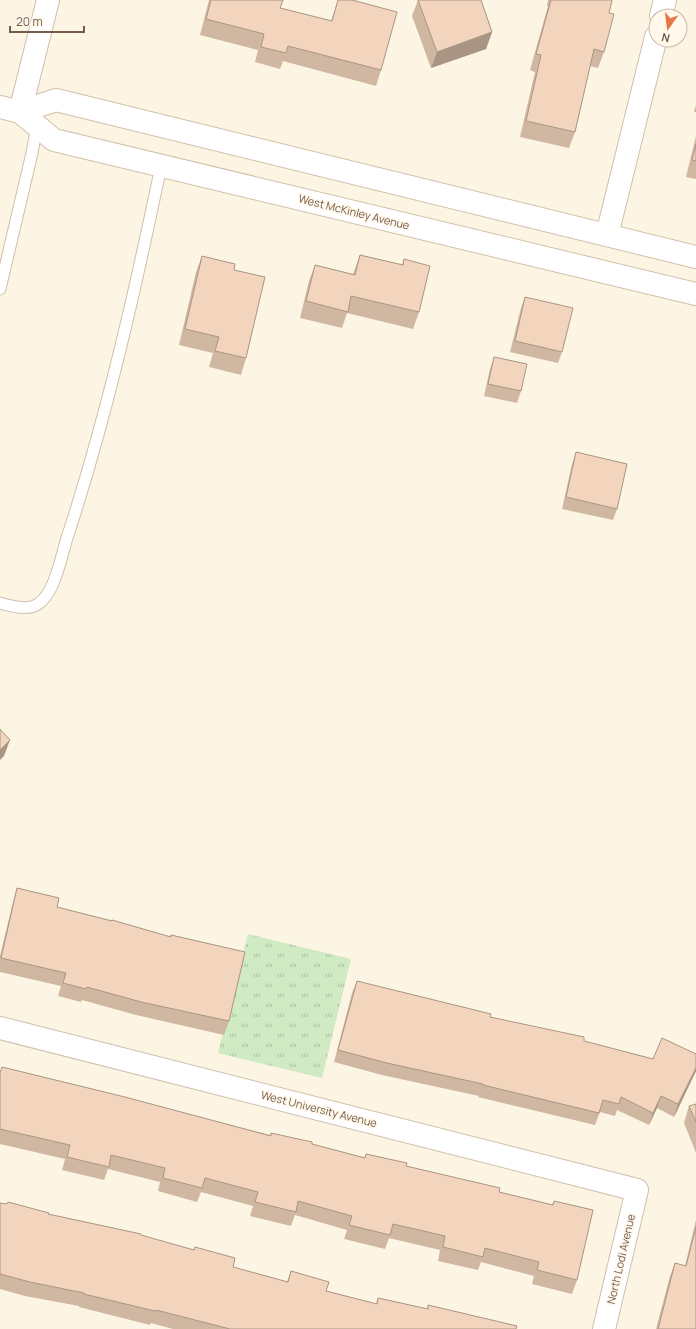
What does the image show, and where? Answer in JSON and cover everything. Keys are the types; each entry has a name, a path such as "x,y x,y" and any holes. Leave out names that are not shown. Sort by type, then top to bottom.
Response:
{"main road":[{"path":"10,110 48,0"},
{"path":"607,235 653,48"},
{"path":"10,110 56,100 696,257"},
{"name":"West McKinley Avenue","path":"10,110 37,126 54,140 696,294"},
{"name":"West University Avenue","path":"0,1028 637,1190"},
{"name":"North Lodi Avenue","path":"604,1329 637,1190"}],"lane":[{"path":"0,289 37,126"},
{"path":"0,603 27,608 38,604 50,590 81,495 110,392 128,320 161,166"}],"green space":[{"path":"248,934 351,959 322,1078 218,1053"}],"building":[{"path":"211,0 283,0 280,8 332,21 338,0 352,0 397,12 381,70 288,46 286,53 261,47 264,34 206,19"},
{"path":"418,0 481,0 492,32 437,52"},
{"path":"551,0 612,0 609,13 614,14 604,52 594,49 575,132 526,121 541,55 536,54"},
{"path":"696,144 696,161 692,160"},
{"path":"360,255 403,265 404,259 430,266 419,312 351,296 348,312 306,301 315,265 355,275"},
{"path":"202,256 235,264 234,270 265,277 246,358 215,351 219,337 185,329"},
{"path":"525,297 573,308 562,352 515,341"},
{"path":"494,357 527,364 521,391 488,384"},
{"path":"576,452 627,464 617,509 566,497"},
{"path":"0,729 10,740 0,750"},
{"path":"17,888 59,898 57,907 112,920 171,937 171,935 245,952 229,1021 141,1002 87,987 86,989 63,983 66,973 1,958"},
{"path":"357,981 491,1014 490,1017 584,1037 584,1041 653,1059 662,1038 696,1054 696,1068 678,1104 661,1096 653,1113 621,1097 619,1104 603,1100 599,1113 483,1084 387,1063 338,1050"},
{"path":"2,1067 125,1097 271,1136 271,1133 312,1142 312,1144 365,1158 366,1154 407,1163 406,1166 500,1188 499,1192 553,1205 554,1201 593,1210 577,1280 537,1270 539,1262 485,1248 483,1257 443,1247 445,1236 393,1224 390,1235 349,1225 352,1216 298,1201 296,1212 255,1202 258,1192 205,1178 202,1188 163,1178 165,1168 111,1155 109,1167 67,1157 70,1145 0,1129 0,1073"},
{"path":"696,1104 696,1122 689,1106"},
{"path":"8,1202 49,1213 48,1214 141,1234 194,1250 195,1247 235,1258 233,1267 288,1282 291,1271 329,1282 326,1291 377,1304 378,1298 428,1309 428,1305 517,1326 516,1329 230,1329 84,1293 30,1282 0,1274 0,1203 7,1204"},
{"path":"696,1227 696,1329 658,1329 675,1263 686,1266"}]}
